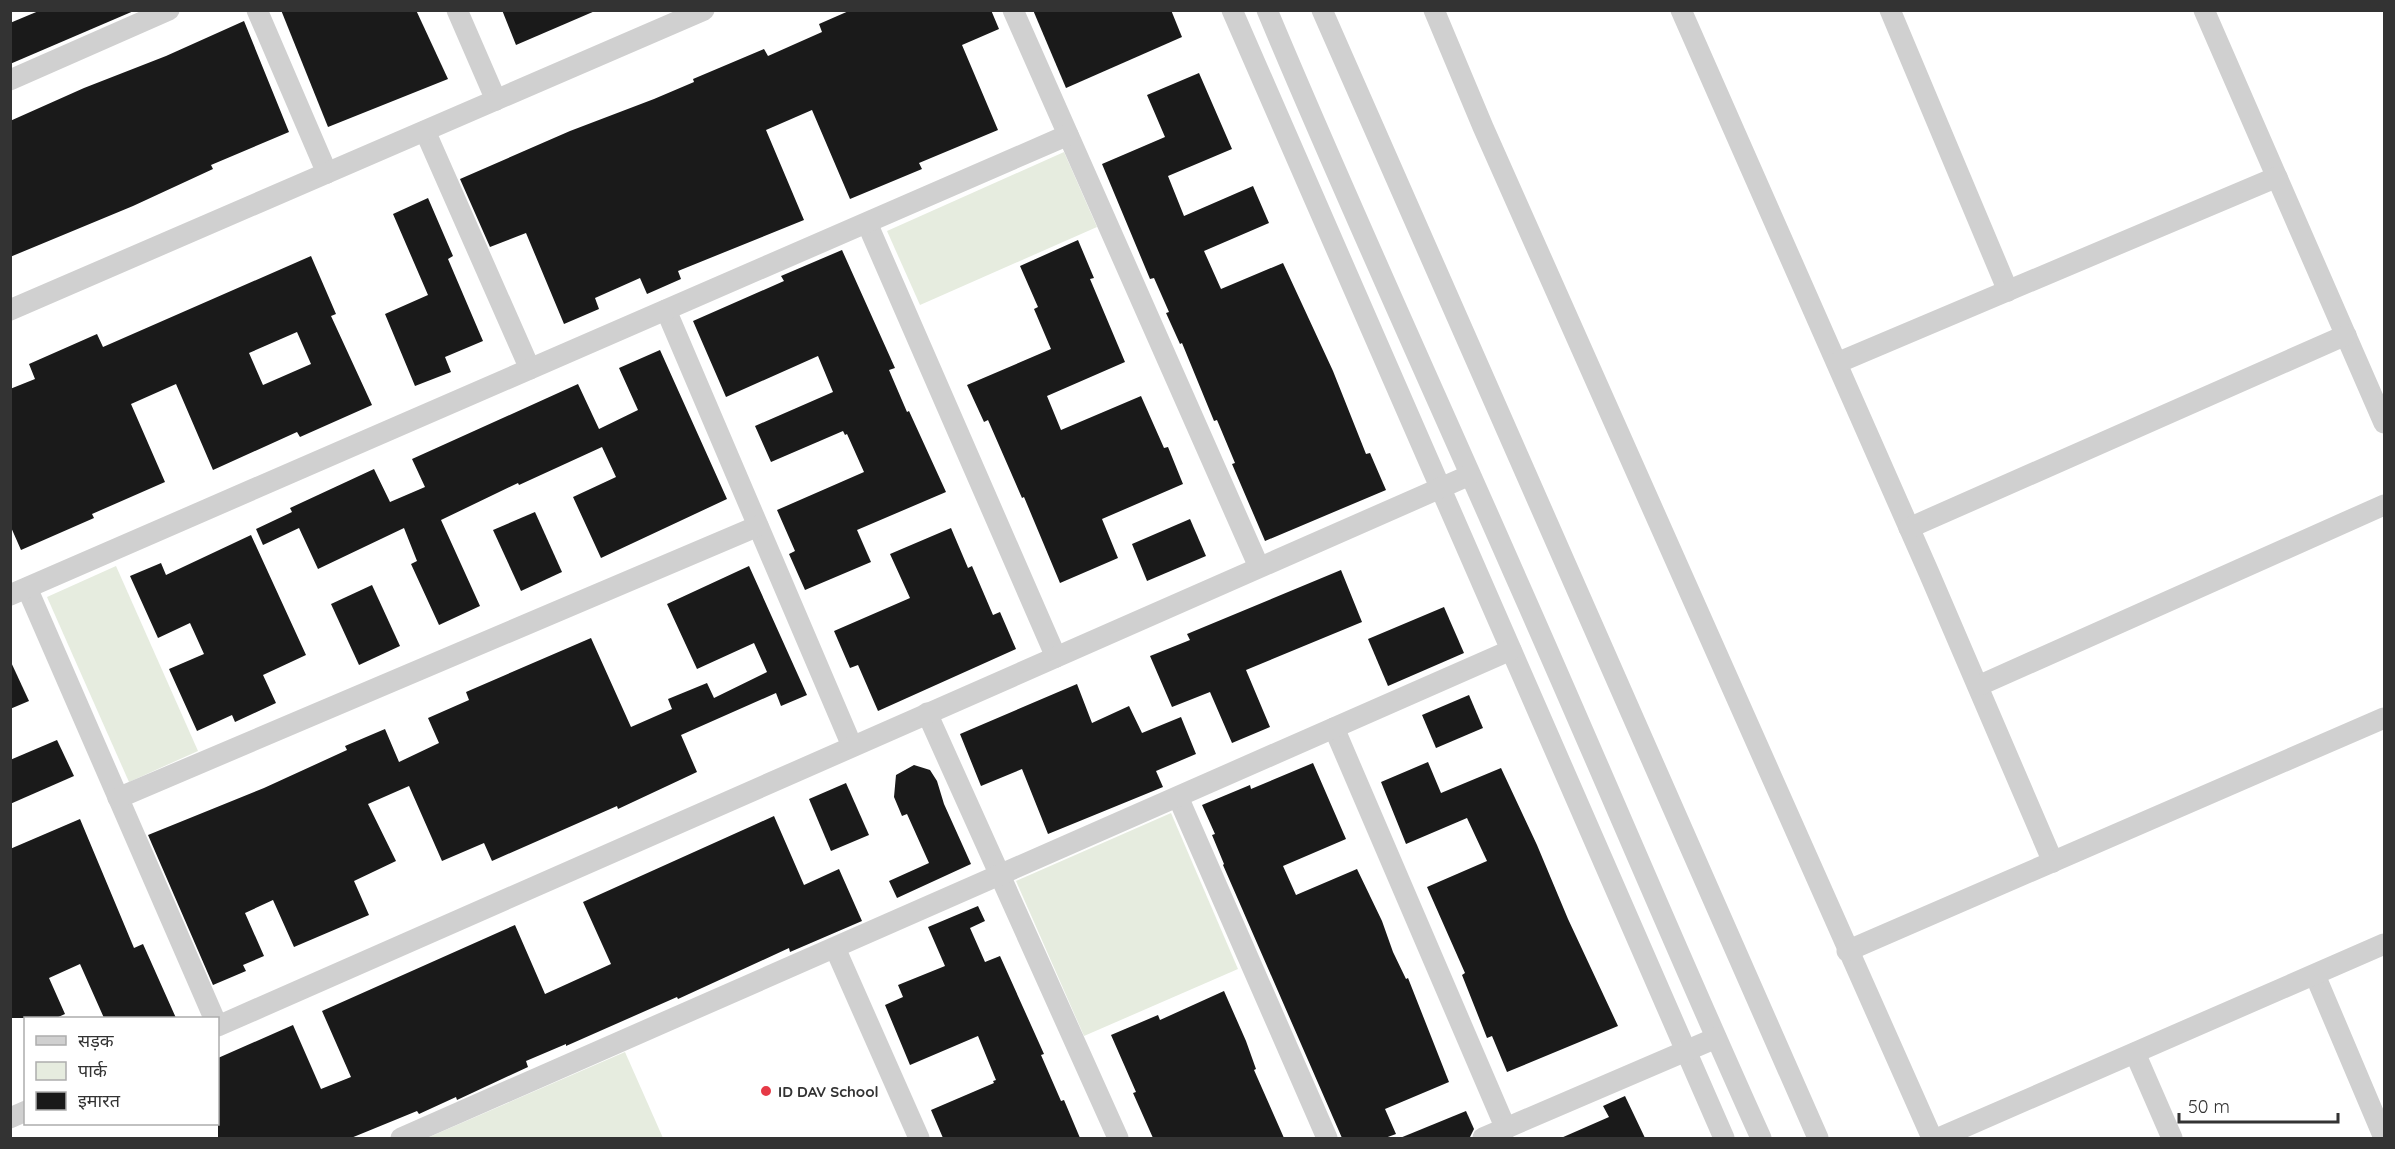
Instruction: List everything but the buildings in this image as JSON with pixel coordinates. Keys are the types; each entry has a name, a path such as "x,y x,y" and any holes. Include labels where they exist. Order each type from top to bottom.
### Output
{"street":[{"path":"10,80 169,10"},
{"path":"257,10 327,173"},
{"path":"457,10 496,100"},
{"path":"10,310 496,100 658,20 704,10"},
{"path":"1013,10 1259,567"},
{"path":"1232,10 1724,1138"},
{"path":"1267,10 1337,177 1761,1138"},
{"path":"1322,10 1818,1138"},
{"path":"1434,10 1483,127 1932,1138"},
{"path":"1681,10 1910,528 2053,862"},
{"path":"1890,10 2008,291"},
{"path":"2204,10 2385,423"},
{"path":"424,131 530,369"},
{"path":"214,1017 118,798 19,591 1068,135"},
{"path":"1837,363 2277,177"},
{"path":"867,223 1056,657"},
{"path":"666,310 852,746"},
{"path":"1910,528 2346,335"},
{"path":"219,1026 1470,475"},
{"path":"1978,686 2385,505"},
{"path":"118,798 758,526"},
{"path":"401,1138 1511,650"},
{"path":"927,713 1118,1138"},
{"path":"1847,951 2385,718"},
{"path":"1334,728 1506,1129"},
{"path":"1178,797 1327,1138"},
{"path":"1939,1138 2385,944"},
{"path":"835,948 919,1138"},
{"path":"2315,975 2384,1138"},
{"path":"1483,1138 1716,1038"},
{"path":"2135,1053 2172,1138"},
{"path":"10,1118 24,1112"}],"green space":[{"path":"1064,152 1097,227 920,305 887,231"},
{"path":"116,566 198,751 129,782 47,597"},
{"path":"1171,813 1238,969 1084,1036 1016,881"},
{"path":"625,1052 663,1138 427,1138"}],"place":[{"name":"ID DAV School","path":"766,1091"}]}
